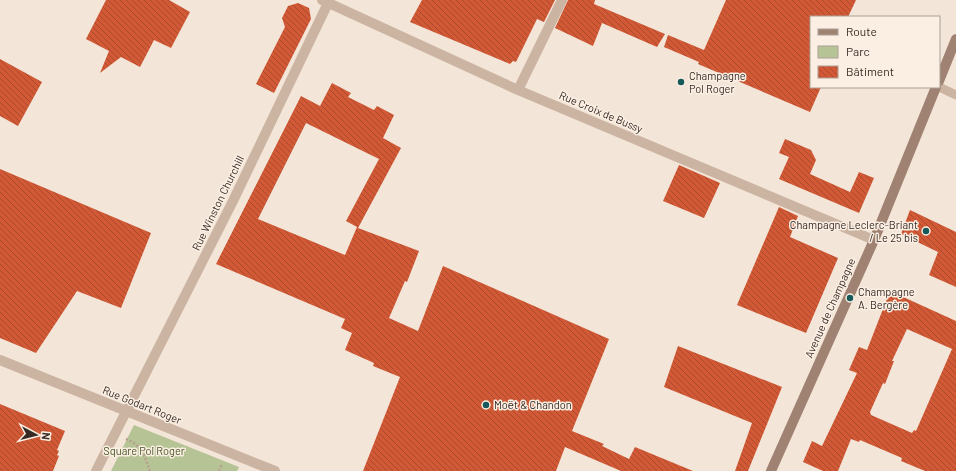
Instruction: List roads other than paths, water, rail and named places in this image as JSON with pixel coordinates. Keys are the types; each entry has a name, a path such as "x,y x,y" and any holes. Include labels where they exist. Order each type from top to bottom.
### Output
{"main road":[{"path":"940,78 956,39"},
{"name":"Avenue de Champagne","path":"771,471 874,240 938,88"}],"street":[{"path":"518,90 562,0"},
{"name":"Rue Croix de Bussy","path":"325,1 518,90 874,240"},
{"name":"Rue Winston Churchill","path":"96,471 233,201 325,1"},
{"name":"Rue Godart Roger","path":"0,360 271,470"}],"lane":[{"path":"940,88 956,95"}],"place":[{"name":"Champagne Pol Roger","path":"681,82"},
{"name":"Champagne Leclerc-Briant / Le 25 bis","path":"926,231"},
{"name":"Champagne A. Bergère","path":"850,298"},
{"name":"Moёt & Chandon","path":"486,405"}],"park label":[{"name":"Square Pol Roger","path":"144,451"}]}
